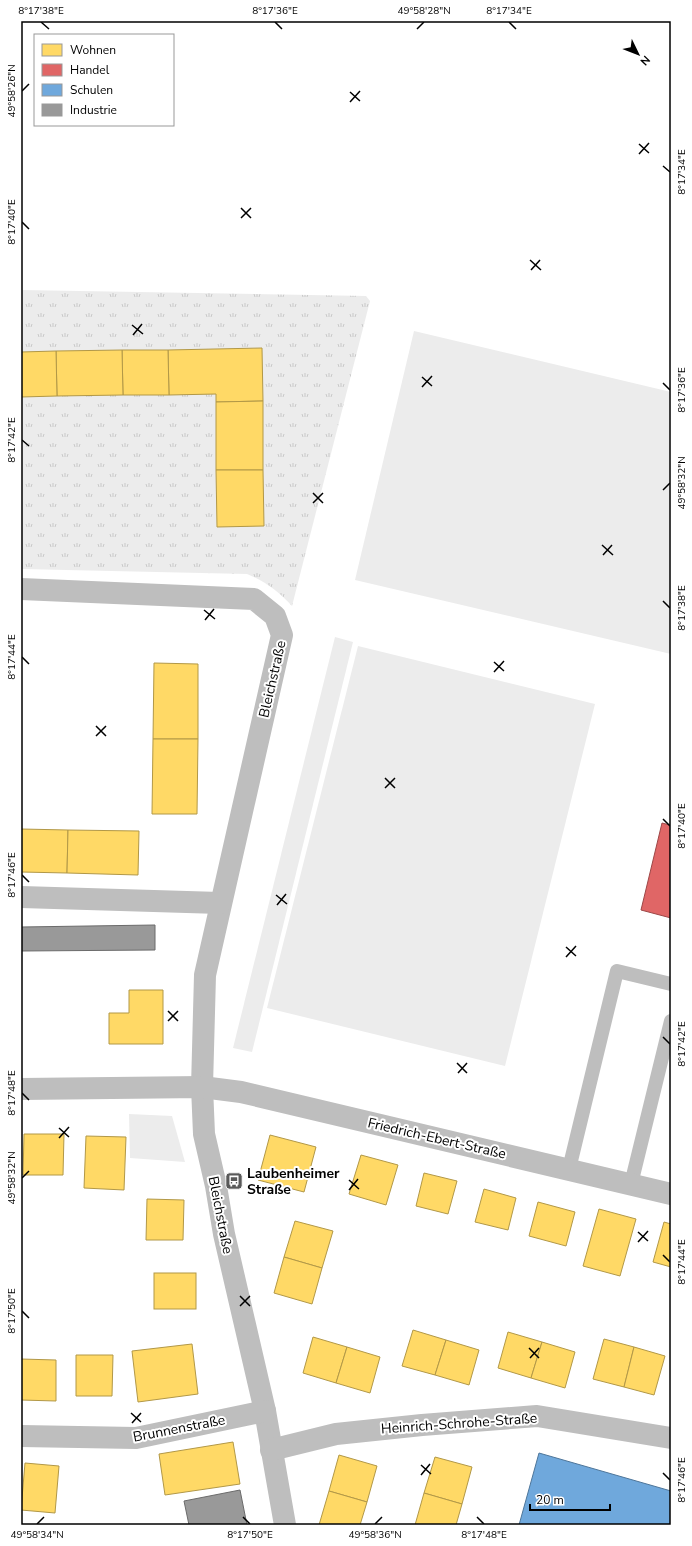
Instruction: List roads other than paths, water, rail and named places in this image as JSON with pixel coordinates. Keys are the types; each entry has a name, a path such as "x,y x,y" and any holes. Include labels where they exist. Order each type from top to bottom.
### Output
{"street":[{"name":"Bleichstraße","path":"21,589 254,599 275,616 282,635 220,903 205,975 202,1087 204,1134 216,1186 224,1234 265,1411 285,1525"},
{"path":"21,897 220,903"},
{"path":"21,1089 202,1087"},
{"name":"Friedrich-Ebert-Straße","path":"202,1087 241,1092 671,1194"},
{"name":"Brunnenstraße","path":"21,1436 136,1438 265,1411"},
{"name":"Heinrich-Schrohe-Straße","path":"271,1450 336,1434 422,1425 537,1416 671,1438"}],"lane":[{"path":"569,1169 617,971 671,984"},
{"path":"631,1184 671,1020"}],"place":[{"name":"Laubenheimer Straße","path":"234,1181"}]}
